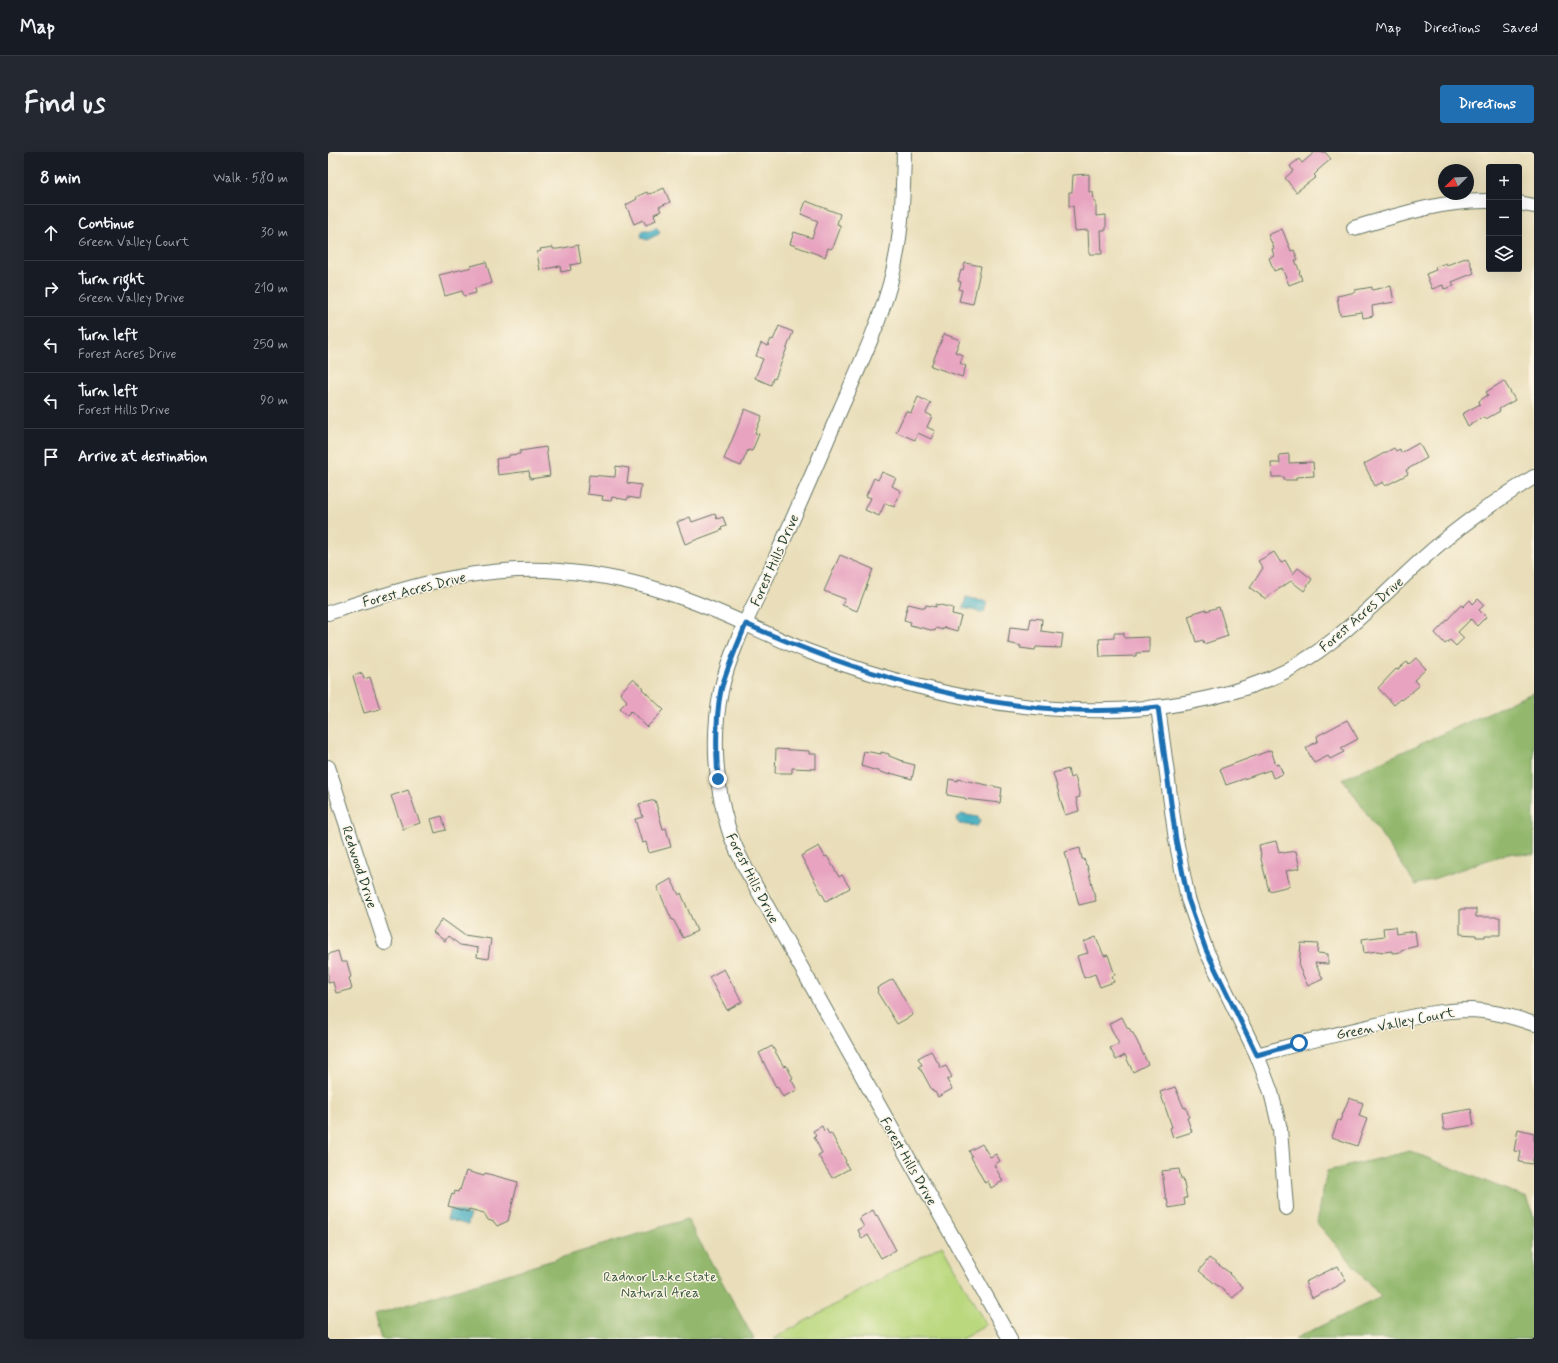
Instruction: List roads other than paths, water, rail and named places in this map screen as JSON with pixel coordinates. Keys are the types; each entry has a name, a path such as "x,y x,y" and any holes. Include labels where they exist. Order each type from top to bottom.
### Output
{"street":[{"name":"Forest Hills Drive","path":"904,152 899,238 895,264 886,298 858,370 736,646 721,691 717,736 719,785 728,826 735,846 746,869 831,1023 1010,1339"},
{"path":"1354,228 1434,207 1466,201 1486,201"},
{"path":"1522,204 1534,206"},
{"name":"Forest Acres Drive","path":"328,613 431,582 483,572 535,570 590,574 644,585 680,597 805,650 866,671 917,685 1007,703 1053,709 1110,710 1158,707 1195,701 1232,692 1270,678 1305,660 1348,629 1431,551 1457,529 1493,503 1534,477"},
{"path":"1158,707 1176,840 1188,899 1206,950 1257,1055 1271,1092 1280,1129 1286,1208"},
{"name":"Redwood Drive","path":"328,767 385,943"},
{"name":"Green Valley Court","path":"1257,1055 1327,1036 1439,1012 1472,1010 1488,1012 1505,1015 1534,1024"}],"water":[{"path":"656,227 660,231 659,234 647,240 642,238 641,234 643,230 650,230"},
{"path":"966,597 987,602 984,613 963,608"},
{"path":"961,814 978,817 980,822 977,826 959,824 958,821 956,821 957,817"},
{"path":"450,1209 470,1215 468,1225 447,1219"}],"park label":[{"name":"Radnor Lake State Natural Area","path":"660,1284"}]}
